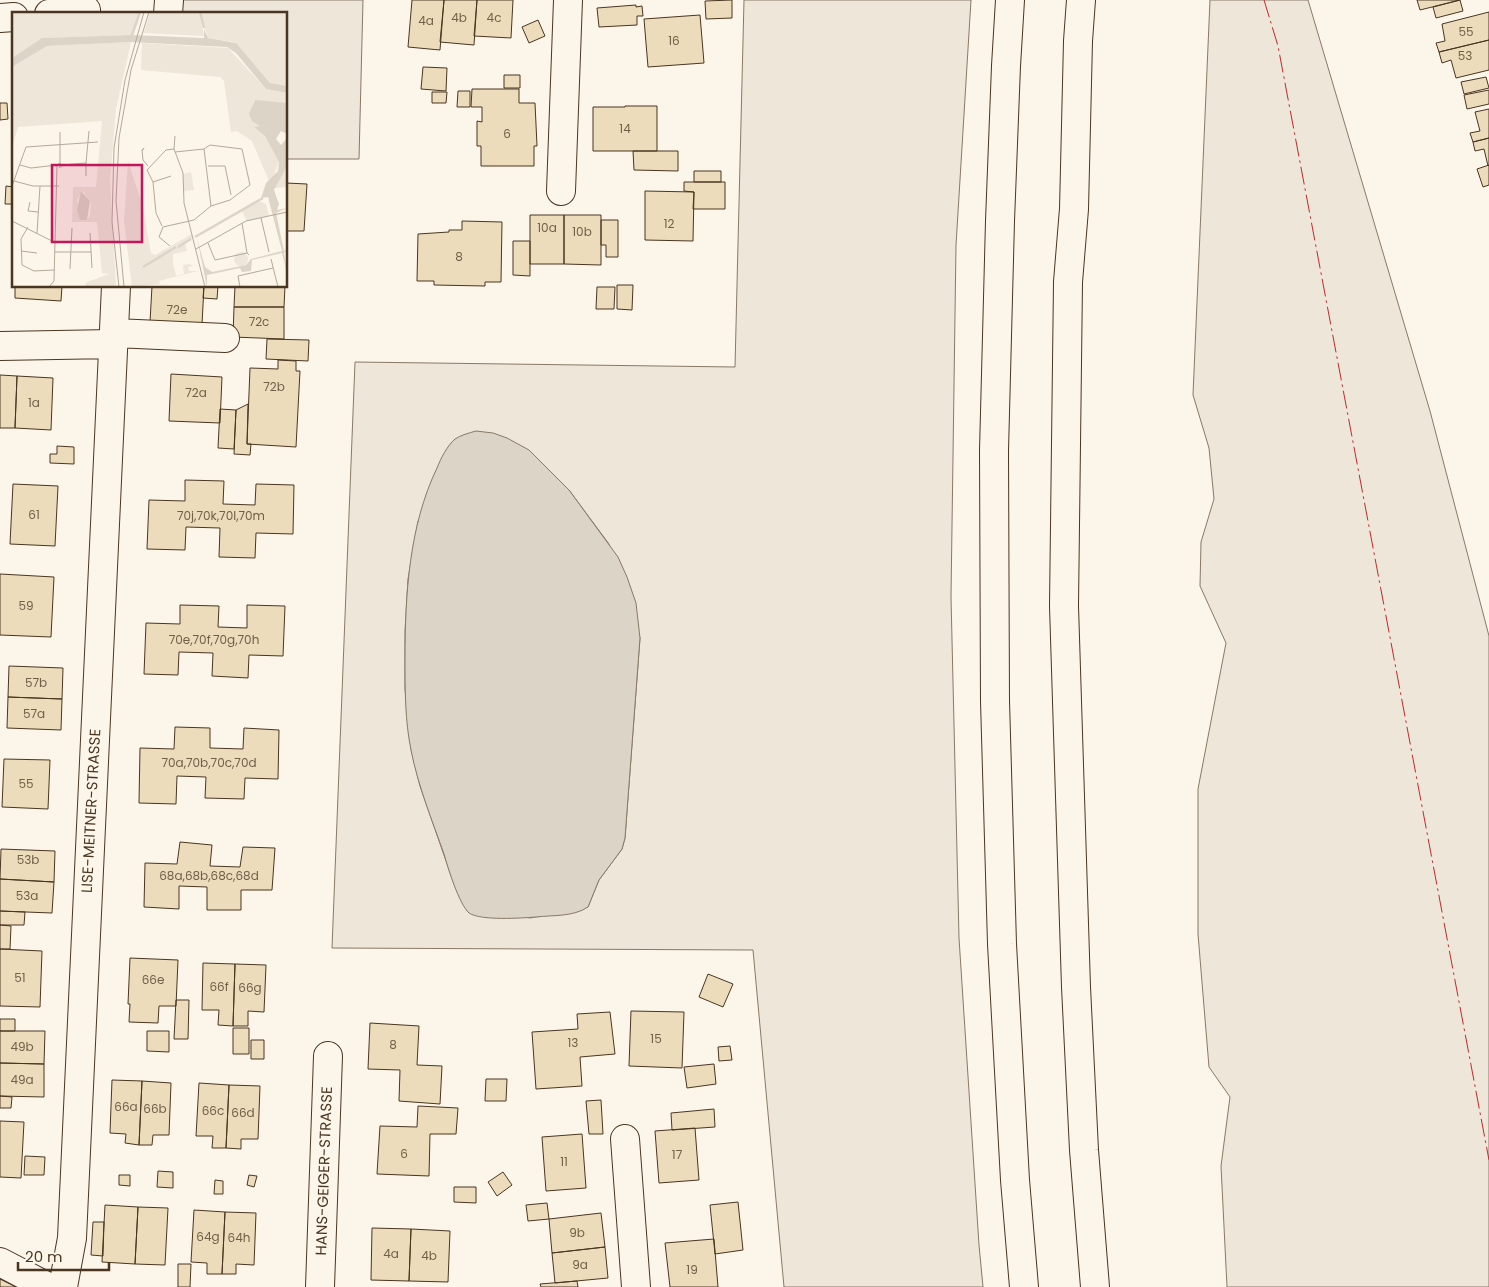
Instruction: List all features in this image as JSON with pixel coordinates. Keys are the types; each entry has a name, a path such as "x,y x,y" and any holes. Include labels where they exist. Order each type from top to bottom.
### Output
{"main road":[{"path":"561,191 568,0"},
{"path":"1010,0 1001,192 994,451 995,682 1002,944 1015,1180 1024,1287"},
{"path":"1081,0 1078,41 1074,209 1068,282 1064,606 1076,987 1084,1150 1095,1287"},
{"path":"61,12 86,8"},
{"name":"LISE-MEITNER-STRASSE","path":"63,1287 72,1238 116,288"},
{"path":"0,346 114,339 225,338"},
{"name":"HANS-GEIGER-STRASSE","path":"320,1287 328,1056"},
{"path":"625,1139 636,1287"},
{"path":"0,1262 48,1287"}],"shaded area":[{"path":"169,0 363,0 359,159 288,159 288,12 168,12"},
{"path":"744,0 971,0 956,245 951,597 959,938 983,1287 784,1287 753,950 332,948 355,362 735,367","holes":["529,450 569,490 609,544 640,638 625,838 622,849 599,880 588,907 530,918 464,905 454,884 420,786 411,749 405,689 405,631 408,579 418,521"]},
{"path":"1210,0 1308,0 1430,411 1489,636 1489,1287 1227,1287 1221,1166 1230,1097 1209,1067 1198,934 1198,789 1226,643 1200,586 1201,542 1214,499 1209,448 1193,395"},
{"path":"476,431 493,433 507,438 529,450 569,490 618,557 636,603 640,638 625,838 622,849 599,880 588,907 569,914 502,918 475,916 469,913 461,902 451,876 421,790 411,750 405,682 405,635 410,561 420,513 444,452 455,439"}],"building":[{"path":"412,0 444,0 440,50 408,47"},
{"path":"444,0 477,0 474,45 440,42"},
{"path":"477,0 513,0 511,38 474,36"},
{"path":"732,0 732,18 706,19 705,1"},
{"path":"1417,0 1460,0 1420,10"},
{"path":"1460,0 1463,11 1436,18 1433,7"},
{"path":"636,5 636,7 642,6 643,16 637,16 637,25 599,27 597,8"},
{"path":"1489,12 1489,40 1439,52 1436,43 1445,41 1442,24"},
{"path":"700,15 704,63 648,67 644,19"},
{"path":"538,20 545,36 529,43 522,27"},
{"path":"1489,40 1489,70 1456,78 1451,60 1442,63 1439,52"},
{"path":"423,67 447,68 446,91 421,89"},
{"path":"504,75 520,75 520,88 504,88"},
{"path":"1486,77 1489,88 1464,94 1461,82"},
{"path":"472,89 519,89 519,103 535,103 537,146 534,146 534,166 481,166 481,146 477,146 477,121 482,122 482,107 471,107"},
{"path":"1489,90 1489,104 1467,109 1464,95"},
{"path":"458,91 470,91 470,107 457,107"},
{"path":"432,92 447,92 446,103 432,103"},
{"path":"0,103 7,103 8,119 0,120"},
{"path":"657,106 657,151 593,151 593,107"},
{"path":"1489,109 1489,138 1473,142 1470,133 1480,131 1475,112"},
{"path":"1489,138 1488,166 1484,149 1475,151 1473,142"},
{"path":"633,151 678,151 678,171 634,170"},
{"path":"1489,165 1489,185 1483,187 1477,169"},
{"path":"694,171 721,171 721,182 694,182"},
{"path":"684,182 725,182 725,209 693,209 694,192 684,191"},
{"path":"288,183 307,184 304,231 288,231"},
{"path":"6,186 12,187 12,204 5,204"},
{"path":"645,191 694,192 693,241 645,240"},
{"path":"530,215 564,215 564,264 530,264"},
{"path":"564,215 601,215 601,265 564,264"},
{"path":"601,220 618,220 618,257 606,257 606,245 601,245"},
{"path":"462,221 502,222 501,282 485,282 485,286 434,285 434,281 417,281 418,234 462,230"},
{"path":"513,241 530,241 530,276 513,275"},
{"path":"617,285 633,285 632,310 617,309"},
{"path":"597,287 615,287 614,309 596,309"},
{"path":"15,288 62,288 61,301 15,298"},
{"path":"152,288 204,288 202,324 150,322"},
{"path":"204,288 218,288 217,299 203,298"},
{"path":"235,288 285,288 284,307 234,307"},
{"path":"234,307 284,307 284,339 233,337"},
{"path":"267,339 309,340 308,361 266,359"},
{"path":"278,360 296,361 296,371 300,371 296,447 247,444 250,368 278,369"},
{"path":"171,374 222,377 220,423 169,421"},
{"path":"0,375 17,376 15,428 0,428"},
{"path":"17,376 53,378 51,430 15,428"},
{"path":"248,404 247,444 251,444 250,455 234,454 236,410"},
{"path":"220,409 236,410 234,449 218,448"},
{"path":"57,446 74,447 74,464 50,463 50,454 57,454"},
{"path":"185,480 224,481 223,504 255,505 256,484 294,485 293,534 256,533 255,558 219,557 220,528 186,527 185,550 147,549 149,500 185,501"},
{"path":"13,484 58,486 55,546 10,544"},
{"path":"0,574 54,577 51,637 0,635"},
{"path":"180,605 219,606 218,627 247,628 247,605 285,606 283,656 249,655 248,678 212,676 213,653 179,652 178,675 144,674 146,623 180,624"},
{"path":"9,666 63,668 62,699 8,697"},
{"path":"8,697 62,699 61,730 7,728"},
{"path":"175,727 210,728 210,748 243,749 244,728 279,730 278,779 245,778 244,799 205,798 206,777 177,776 176,804 139,803 140,748 174,749"},
{"path":"4,759 50,760 48,809 2,807"},
{"path":"180,842 212,845 210,866 240,867 243,847 275,848 272,890 241,890 241,910 207,910 207,887 179,886 179,909 144,907 145,863 177,864"},
{"path":"1,849 55,851 54,882 0,879"},
{"path":"0,879 54,882 52,913 0,911"},
{"path":"0,911 25,912 24,925 0,925"},
{"path":"0,925 11,926 10,949 0,949"},
{"path":"0,949 42,951 40,1007 0,1006"},
{"path":"130,958 178,960 176,1006 159,1006 158,1023 129,1022"},
{"path":"203,963 235,964 233,1026 218,1025 219,1010 202,1010"},
{"path":"235,964 266,965 264,1012 248,1011 248,1026 233,1026"},
{"path":"708,974 733,984 723,1007 699,997"},
{"path":"176,1000 189,1000 188,1039 174,1039"},
{"path":"631,1011 684,1012 682,1068 629,1066"},
{"path":"610,1012 615,1054 580,1057 582,1086 536,1089 532,1032 578,1029 577,1014"},
{"path":"0,1019 15,1019 15,1031 0,1031"},
{"path":"370,1023 419,1026 417,1065 442,1066 440,1104 399,1101 400,1070 368,1069"},
{"path":"233,1028 249,1028 249,1054 233,1054"},
{"path":"0,1031 45,1031 44,1064 0,1063"},
{"path":"147,1031 169,1031 169,1052 147,1051"},
{"path":"251,1040 264,1040 264,1059 251,1059"},
{"path":"730,1046 732,1060 719,1061 718,1047"},
{"path":"0,1063 44,1064 44,1097 0,1096"},
{"path":"714,1064 716,1084 687,1088 684,1067"},
{"path":"486,1079 507,1079 506,1101 485,1101"},
{"path":"112,1080 142,1081 139,1145 125,1143 126,1134 110,1133"},
{"path":"142,1081 171,1083 169,1135 153,1135 152,1145 139,1145"},
{"path":"199,1083 229,1085 226,1148 212,1148 213,1136 196,1136"},
{"path":"229,1085 260,1086 258,1139 241,1139 241,1149 226,1148"},
{"path":"0,1096 12,1097 11,1108 0,1108"},
{"path":"601,1100 603,1134 589,1134 586,1101"},
{"path":"418,1106 458,1108 456,1134 430,1134 429,1176 377,1174 380,1126 417,1127"},
{"path":"714,1109 715,1127 672,1130 671,1113"},
{"path":"0,1121 24,1122 21,1178 0,1177"},
{"path":"695,1128 699,1180 659,1183 655,1131"},
{"path":"582,1134 586,1188 546,1191 542,1137"},
{"path":"25,1156 45,1157 44,1175 24,1175"},
{"path":"158,1171 173,1172 173,1188 157,1187"},
{"path":"503,1172 512,1185 497,1196 488,1182"},
{"path":"119,1175 130,1175 130,1186 119,1185"},
{"path":"249,1175 257,1176 254,1187 247,1185"},
{"path":"215,1180 223,1181 223,1194 214,1194"},
{"path":"454,1187 476,1187 476,1203 454,1202"},
{"path":"738,1202 743,1250 715,1254 710,1205"},
{"path":"547,1203 549,1219 528,1221 526,1205"},
{"path":"105,1205 138,1207 135,1264 102,1262"},
{"path":"138,1207 168,1208 165,1265 135,1264"},
{"path":"194,1210 225,1212 222,1274 207,1274 207,1263 191,1262"},
{"path":"225,1212 256,1213 254,1265 236,1264 236,1274 222,1274"},
{"path":"601,1213 605,1247 552,1253 549,1219"},
{"path":"93,1222 104,1222 103,1256 91,1255"},
{"path":"372,1228 411,1229 409,1281 371,1280"},
{"path":"411,1229 450,1231 448,1282 409,1281"},
{"path":"714,1239 718,1287 670,1287 665,1243"},
{"path":"605,1247 608,1278 555,1283 552,1253"},
{"path":"178,1264 191,1264 190,1287 178,1287"},
{"path":"0,1279 16,1287 0,1287"},
{"path":"577,1281 578,1287 541,1287 540,1284"}],"power":[{"path":"1264,0 1278,46 1489,1160"}]}
